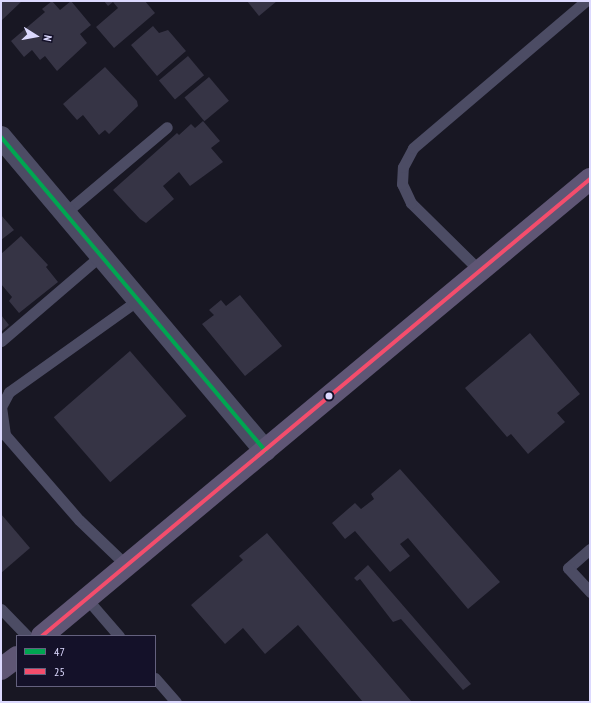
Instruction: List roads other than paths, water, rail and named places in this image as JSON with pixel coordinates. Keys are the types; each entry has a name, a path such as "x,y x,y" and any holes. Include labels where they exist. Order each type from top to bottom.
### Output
{"main road":[{"path":"43,635 590,179"},
{"path":"1,669 16,658"}],"street":[{"path":"2,138 265,451"}],"lane":[{"path":"480,271 411,203 402,184 403,167 413,148 586,1"},
{"path":"65,213 167,127"},
{"path":"1,341 100,256"},
{"path":"127,566 79,520 5,435 1,408 9,392 138,300"},
{"path":"590,549 568,568 590,592"},
{"path":"87,599 118,635"},
{"path":"1,608 26,635"},
{"path":"156,679 176,702"}]}
